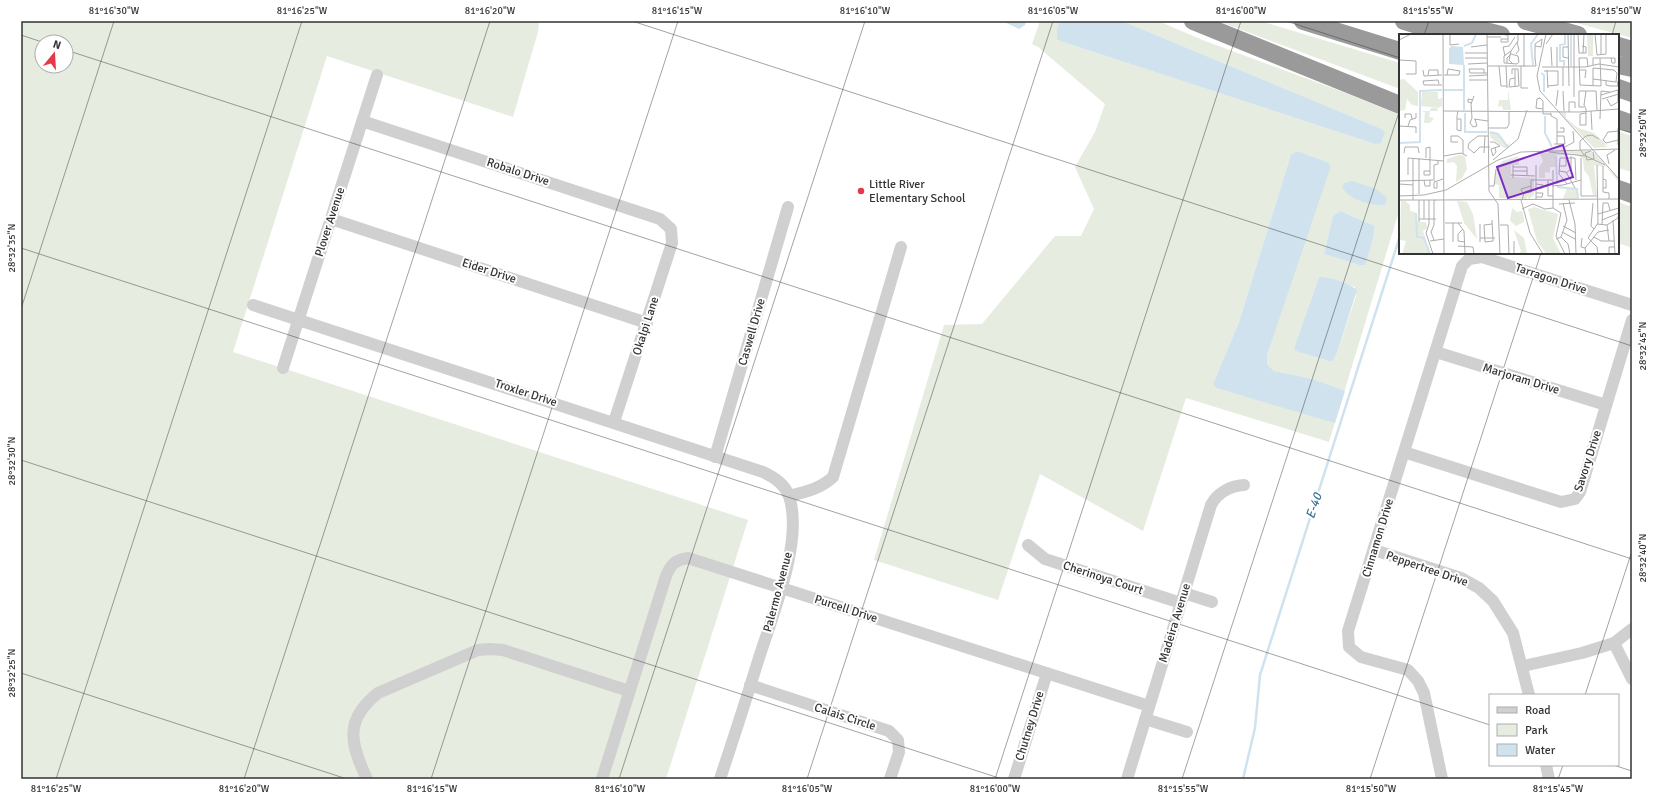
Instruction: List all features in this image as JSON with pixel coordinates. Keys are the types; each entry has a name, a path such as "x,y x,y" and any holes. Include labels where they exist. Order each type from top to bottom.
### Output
{"highway":[{"path":"1193,21 1399,105"},
{"path":"1303,21 1399,51"},
{"path":"1404,21 1446,34"},
{"path":"1446,21 1497,34"},
{"path":"1526,21 1574,34"},
{"path":"1619,46 1632,50"},
{"path":"1619,65 1632,68"},
{"path":"1319,72 1399,100"},
{"path":"1619,88 1632,93"},
{"path":"1619,119 1632,124"},
{"path":"1619,177 1632,182"},
{"path":"1619,189 1632,194"}],"street":[{"name":"Plover Avenue","path":"283,368 377,75"},
{"name":"Robalo Drive","path":"362,121 660,219 671,229"},
{"name":"Caswell Drive","path":"715,457 788,207"},
{"name":"Eider Drive","path":"331,219 646,323"},
{"name":"Okalpi Lane","path":"614,422 672,243 671,229"},
{"path":"789,496 826,484 833,477 901,247"},
{"name":"Tarragon Drive","path":"1469,259 1482,257 1632,305"},
{"name":"Cinnamon Drive","path":"1442,779 1424,693 1418,681 1408,670 1360,657 1349,647 1348,631 1462,266 1469,259"},
{"name":"Troxler Drive","path":"253,305 614,422 660,440 771,475 784,486 789,496"},
{"name":"Savory Drive","path":"1404,452 1562,502 1575,499 1580,492 1632,320"},
{"name":"Marjoram Drive","path":"1436,352 1606,405"},
{"name":"Madeira Avenue","path":"1127,779 1213,501 1229,488 1244,485"},
{"name":"Palermo Avenue","path":"720,779 781,589 791,542 792,524 789,496"},
{"name":"Cherinoya Court","path":"1028,545 1045,559 1183,598 1212,602"},
{"name":"Peppertree Drive","path":"1374,550 1461,578 1479,588 1493,601 1513,634 1523,666 1529,694"},
{"name":"Purcell Drive","path":"602,779 666,576 671,565 677,560 688,558 1149,706"},
{"path":"1523,666 1582,653 1614,643 1632,629"},
{"path":"1614,643 1632,679"},
{"path":"367,779 352,742 353,726 366,702 378,692 478,650 503,650 629,691"},
{"name":"Chutney Drive","path":"1014,779 1047,674"},
{"name":"Calais Circle","path":"750,685 889,732 898,740 899,752 890,779"},
{"path":"1146,719 1187,732"},
{"path":"1546,766 1549,779"}],"green space":[{"path":"21,21 539,21 538,32 513,117 327,56 233,352 748,520 666,779 21,779"},
{"path":"1040,21 1060,21 1057,28 1063,42 1375,144 1382,129 1122,21 1158,21 1205,41 1343,92 1399,115 1399,211 1329,442 1186,398 1143,531 1040,474 998,600 874,560 944,325 982,324 1055,236 1081,236 1094,209 1075,167 1095,132 1105,104 1038,47 1032,44","holes":["1297,151 1327,162 1267,355 1267,364 1274,371 1313,379 1344,391 1335,422 1216,388 1213,384 1239,322 1289,161","1340,211 1375,226 1373,239 1364,265 1359,265 1324,254 1333,216","1319,277 1355,287 1356,296 1337,353 1332,362 1295,351 1294,348"]},
{"path":"1218,21 1260,21 1399,63 1399,89"},
{"path":"1569,21 1632,21 1632,38"},
{"path":"1619,131 1632,136 1632,172 1619,168"},
{"path":"1619,202 1632,207 1632,248 1619,243"}],"water":[{"path":"1002,21 1026,21 1025,25 1019,29"},
{"path":"1060,21 1122,21 1382,129 1385,132 1381,143 1375,144 1063,42 1057,39 1057,28"},
{"path":"1297,151 1327,162 1330,165 1330,169 1267,355 1267,364 1274,371 1313,379 1345,391 1335,423 1216,388 1213,384 1239,322 1291,155"},
{"path":"1352,181 1376,189 1387,198 1385,205 1367,203 1355,199 1345,192 1342,187 1345,183"},
{"path":"1340,211 1375,226 1373,239 1365,265 1359,265 1324,254 1333,216"},
{"path":"1319,277 1339,281 1350,285 1357,290 1337,353 1332,362 1295,351 1294,348"}],"waterway":[{"name":"E-40","path":"1243,779 1255,728 1260,675 1399,239"}],"place":[{"name":"Little River Elementary School","path":"861,191"}]}
